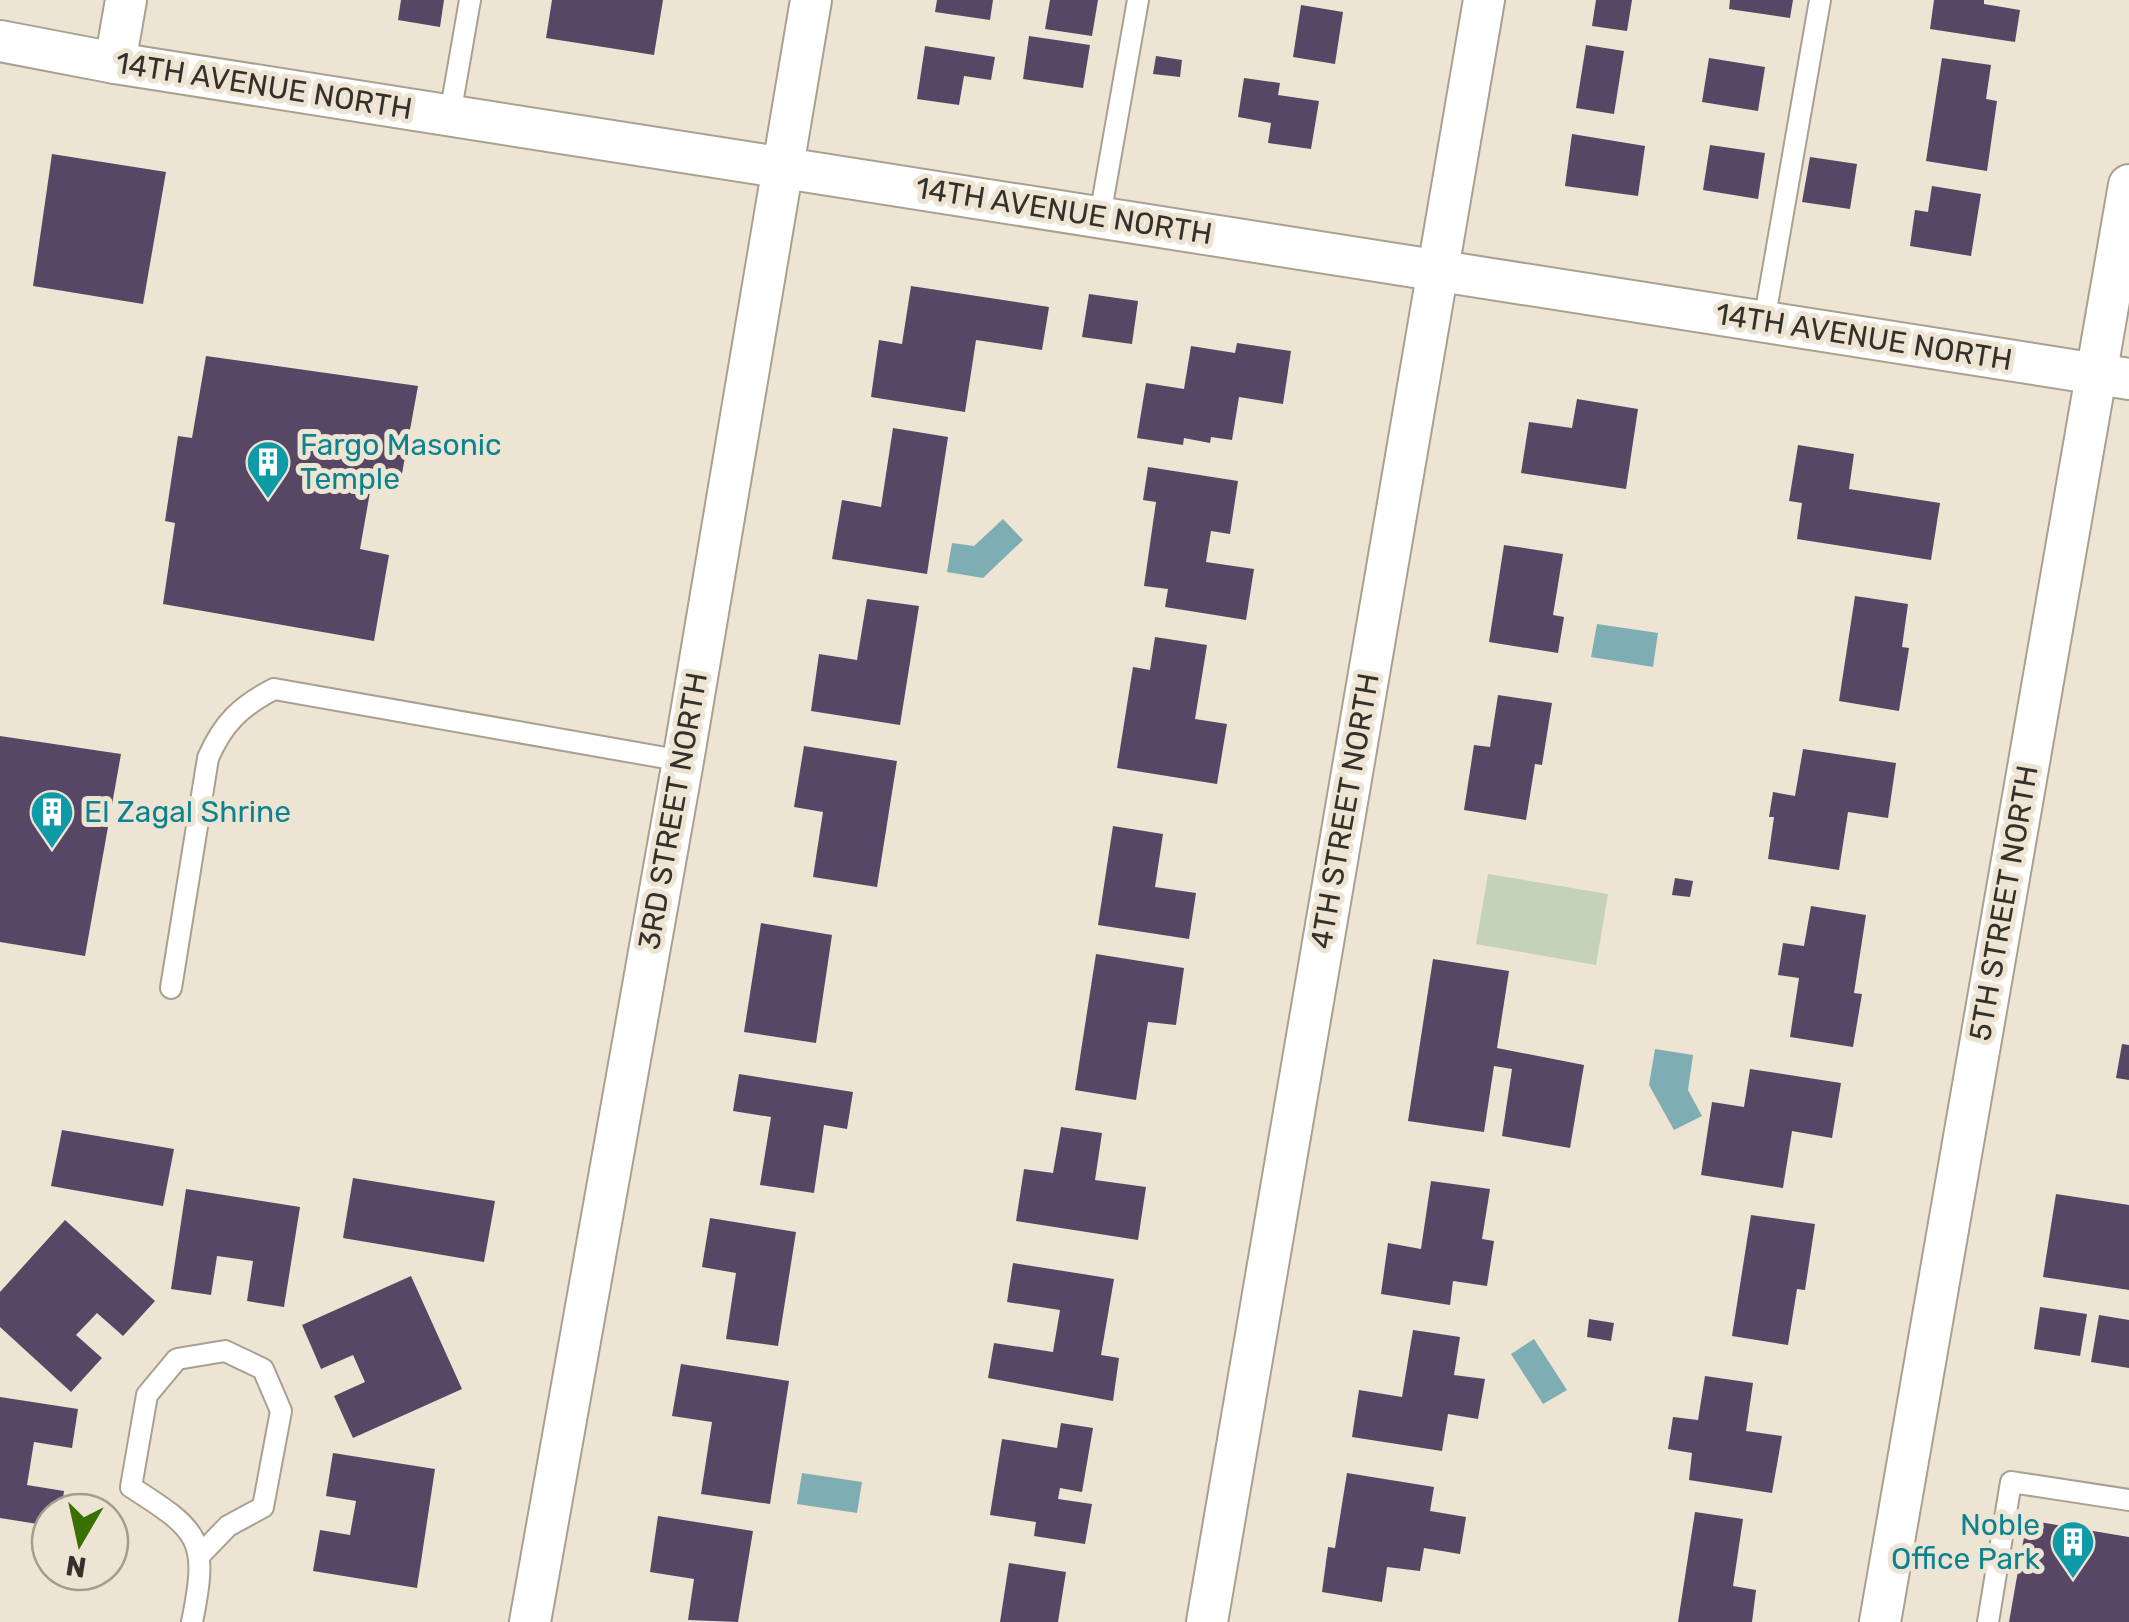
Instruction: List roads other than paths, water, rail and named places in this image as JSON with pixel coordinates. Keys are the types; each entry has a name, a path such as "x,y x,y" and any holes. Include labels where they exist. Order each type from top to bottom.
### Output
{"street":[{"path":"114,63 126,0"},
{"name":"3RD STREET NORTH","path":"530,1622 682,761 810,0"},
{"name":"4TH STREET NORTH","path":"1206,1622 1484,0"},
{"name":"14TH AVENUE NORTH","path":"0,41 114,63 2112,376"},
{"name":"5TH STREET NORTH","path":"1880,1622 2112,376 2129,185"}],"lane":[{"path":"450,115 470,0"},
{"path":"1100,216 1138,0"},
{"path":"1764,322 1820,0"},
{"path":"171,988 208,758 219,733 233,715 274,689 682,761"},
{"path":"192,1622 201,1554 228,1526 263,1507 281,1411 263,1369 224,1351 177,1360 146,1395 131,1487 179,1518 201,1554"},
{"path":"1988,1622 2010,1482 2129,1500"}],"water":[{"path":"1003,519 1023,540 983,578 947,572 952,543 974,546"},
{"path":"1597,624 1658,633 1653,667 1591,657"},
{"path":"1655,1049 1693,1055 1688,1090 1702,1116 1674,1130 1649,1085"},
{"path":"1534,1339 1567,1390 1543,1404 1511,1354"},
{"path":"802,1473 862,1482 857,1513 797,1504"}],"place":[{"name":"Fargo Masonic Temple","path":"268,500"},
{"name":"El Zagal Shrine","path":"52,850"},
{"name":"Noble Office Park","path":"2073,1580"}]}
